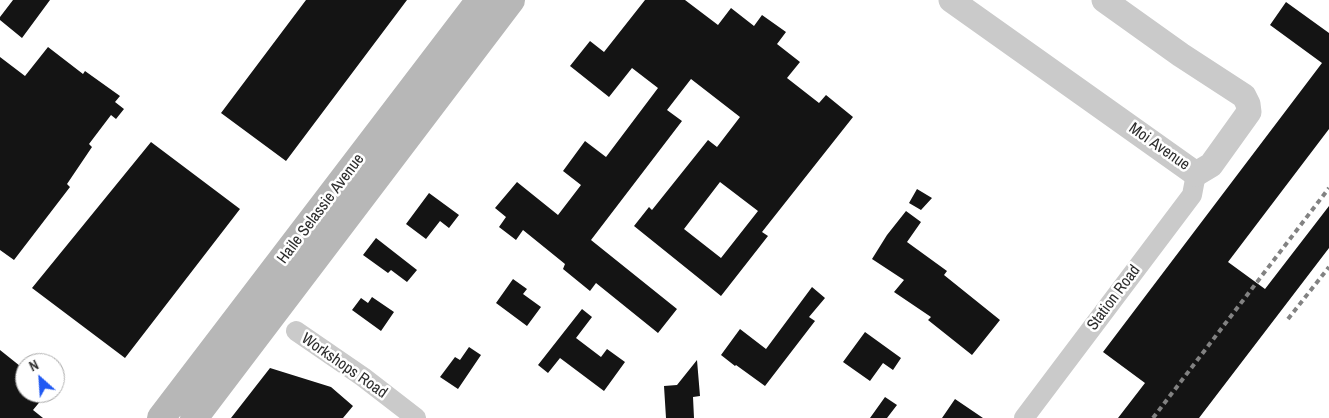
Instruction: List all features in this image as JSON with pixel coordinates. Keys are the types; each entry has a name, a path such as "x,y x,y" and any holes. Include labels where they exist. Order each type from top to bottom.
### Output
{"main road":[{"name":"Haile Selassie Avenue","path":"161,418 480,0"},
{"name":"Haile Selassie Avenue","path":"194,418 510,0"}],"street":[{"name":"Moi Avenue","path":"951,0 1196,174 1211,164 1249,112 1244,96 1104,0"},
{"name":"Station Road","path":"1024,418 1192,195 1196,174"},
{"path":"260,332 296,331 283,299"},
{"name":"Workshops Road","path":"296,331 363,377 416,418"}],"building":[{"path":"13,0 50,0 22,38 0,20 0,17"},
{"path":"306,0 407,0 286,161 221,113"},
{"path":"645,0 685,0 718,25 731,8 754,26 762,15 786,32 777,44 800,62 787,78 819,103 826,95 853,117 762,232 768,236 721,296 634,226 649,207 652,210 708,140 717,147 740,117 691,79 667,110 682,121 591,240 677,309 658,333 596,283 590,291 563,269 565,264 523,230 516,240 499,227 506,217 495,208 517,182 558,215 581,185 563,171 585,141 606,157 658,88 632,68 609,97 570,66 590,41 604,52","holes":["720,182 758,211 721,258 684,229"]},
{"path":"1286,2 1329,33 1329,129 1228,262 1265,289 1329,206 1329,248 1199,418 1118,418 1145,383 1103,352 1322,63 1270,25"},
{"path":"48,47 83,74 85,71 120,96 115,102 124,109 116,119 111,115 89,144 92,147 67,184 70,187 14,260 0,250 0,57 25,76"},
{"path":"151,142 240,209 125,358 32,288"},
{"path":"917,189 932,198 921,210 909,203"},
{"path":"429,193 459,215 449,228 440,221 426,239 406,224"},
{"path":"906,211 921,222 907,242 947,271 944,275 1000,320 972,355 928,320 931,317 894,292 904,280 872,259 887,235"},
{"path":"376,238 417,270 407,282 391,270 388,273 363,255"},
{"path":"513,279 527,289 523,294 541,307 527,326 496,303"},
{"path":"812,287 825,298 809,317 815,321 765,386 721,355 740,329 766,349"},
{"path":"372,297 394,312 381,331 352,310 361,298 368,303"},
{"path":"582,309 592,317 576,338 601,357 607,349 625,362 604,391 560,358 548,373 538,365"},
{"path":"865,332 901,358 893,370 883,363 870,381 843,362"},
{"path":"469,347 481,355 458,389 440,377 455,357 460,360"},
{"path":"0,350 15,362 15,403 39,403 33,410 43,418 0,418"},
{"path":"697,360 700,396 693,397 694,418 666,418 664,386 677,385"},
{"path":"270,368 331,387 353,406 343,418 231,418"},
{"path":"885,397 897,405 887,418 870,418"},
{"path":"955,399 983,418 942,418"}],"railway":[{"path":"1153,418 1329,188"},
{"path":"1288,319 1329,267"}]}
